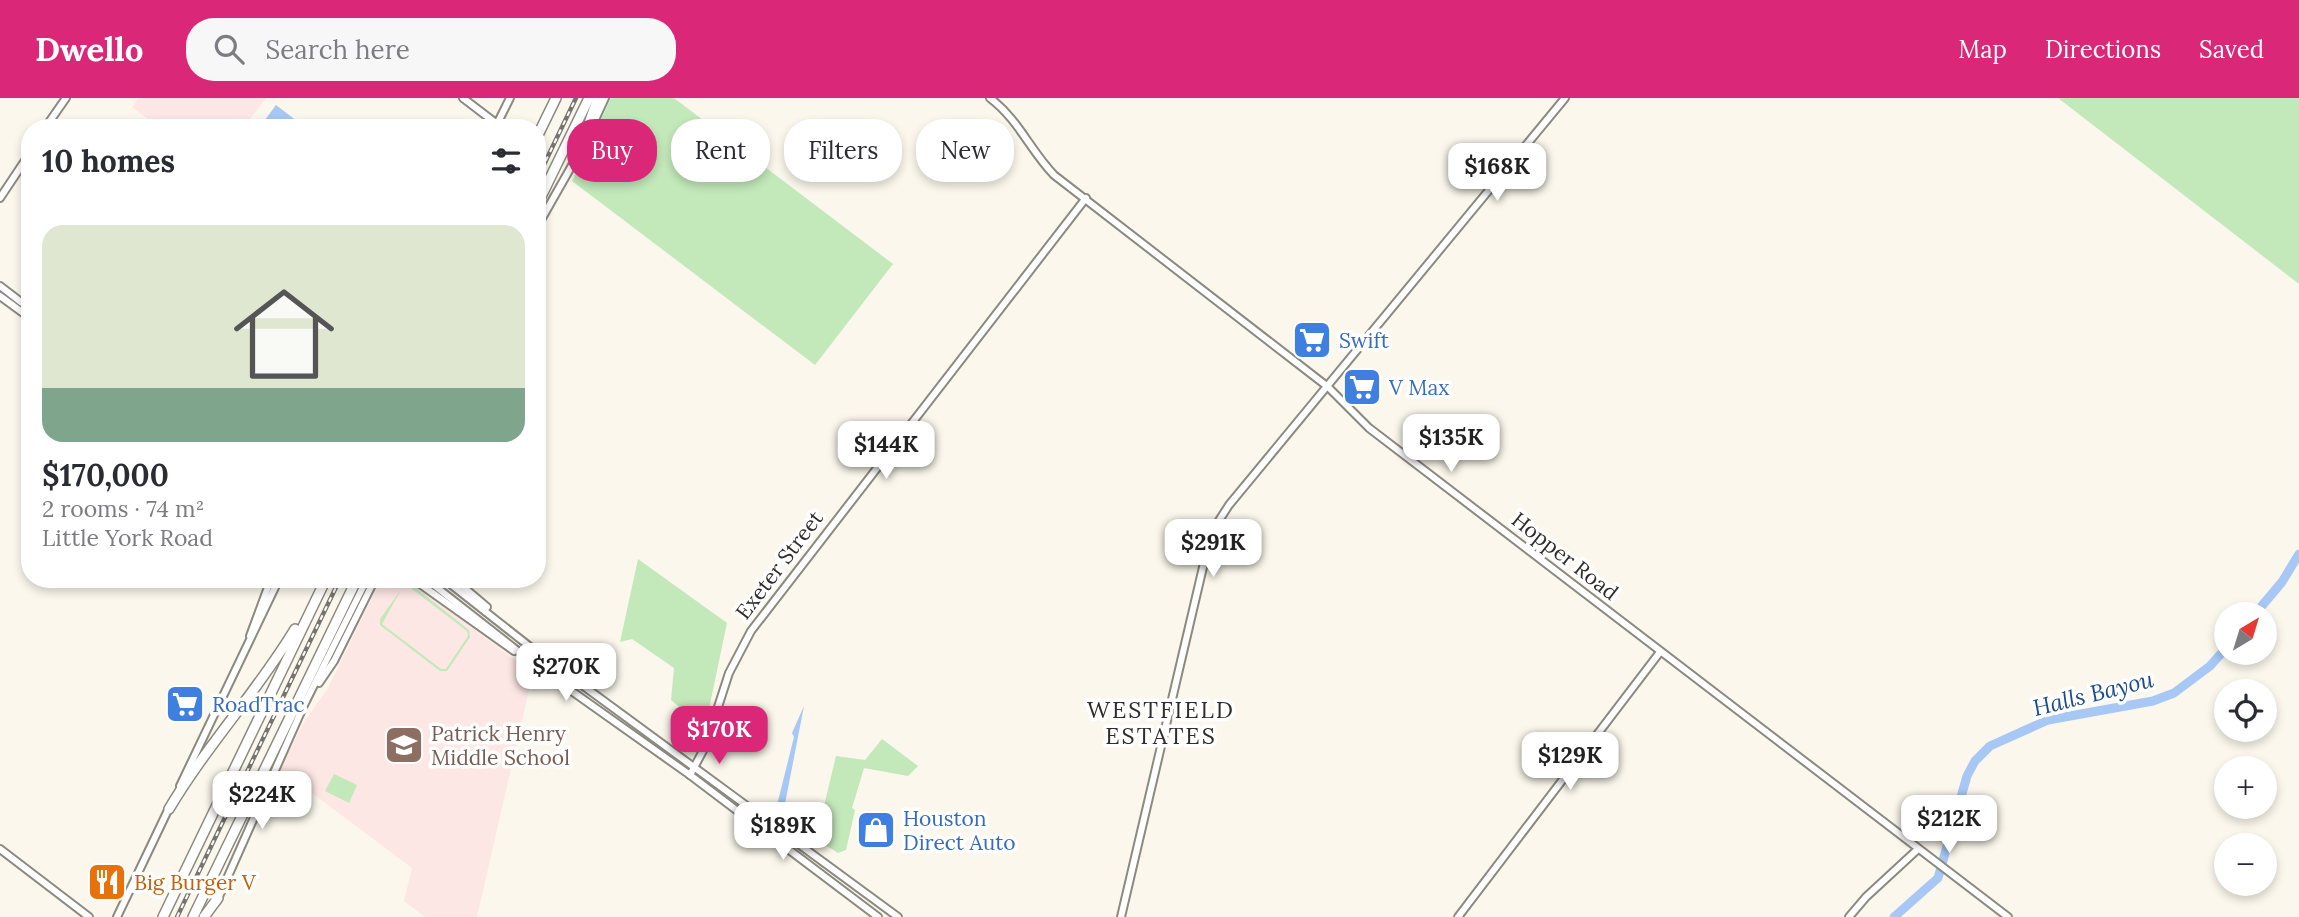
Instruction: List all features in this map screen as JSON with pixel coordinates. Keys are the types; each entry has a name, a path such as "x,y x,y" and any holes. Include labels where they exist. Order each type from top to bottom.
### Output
{"highway":[{"path":"541,119 556,98"},
{"path":"546,119 556,98"},
{"path":"546,186 589,98"},
{"path":"590,119 598,98"},
{"path":"169,808 205,751 262,682 319,588"},
{"path":"163,917 321,588"},
{"path":"193,917 353,588"},
{"path":"204,917 218,898"}],"main road":[{"path":"51,119 66,98"},
{"path":"463,98 488,119"},
{"path":"500,119 510,98"},
{"path":"595,119 605,98"},
{"name":"Hopper Road","path":"990,98 1007,112 1047,167 1328,387 1369,428 2008,917"},
{"path":"1121,917 1211,533 1229,505 1565,98"},
{"path":"0,198 21,166"},
{"path":"546,212 567,174"},
{"name":"Exeter Street","path":"690,775 712,729 729,673 751,631 1086,198"},
{"path":"0,286 21,302"},
{"path":"0,296 21,311"},
{"path":"245,649 268,588"},
{"path":"117,917 275,588"},
{"path":"209,917 304,705 363,588"},
{"path":"304,705 334,661 370,588"},
{"path":"425,588 505,647 524,655"},
{"path":"438,588 533,663 690,775 878,917"},
{"path":"455,588 529,646 638,723 898,917"},
{"path":"464,588 529,646"},
{"path":"1458,917 1661,652"},
{"path":"533,663 540,654"},
{"path":"631,733 638,723"},
{"path":"0,849 89,917"},
{"path":"1849,917 1866,897 1918,849"},
{"path":"884,917 889,910"}],"shaded area":[{"path":"139,98 266,98 250,119 148,119 132,107"},
{"name":"Patrick Henry Middle School","path":"377,588 418,588 533,673 477,917 425,917 404,901 412,868 280,769 304,722 328,688"}],"green space":[{"path":"611,98 674,98 702,119 671,119 671,182 770,182 770,171 893,264 815,365 573,182 657,182 657,119 601,119"},
{"path":"2058,98 2299,98 2299,284"},
{"path":"638,559 727,623 706,723 695,720 671,700 674,668 632,639 620,642"},
{"path":"411,588 416,588 469,630 470,637 447,671 440,671 380,625 380,619 402,589 382,624 441,669 446,669 468,636 467,631"},
{"path":"882,739 918,766 908,776 864,768 852,808 855,810 846,850 838,853 816,839 836,756 865,760"},
{"path":"334,774 357,785 349,803 325,791"}],"water":[{"path":"276,105 294,119 266,119"},
{"path":"804,706 783,814 779,817 775,813 794,737 792,733"}],"waterway":[{"name":"Halls Bayou","path":"2265,602 2282,582 2299,554"},
{"name":"Halls Bayou","path":"1894,917 1938,878 1967,776 1975,761 1990,746 2048,720 2153,701 2174,693 2214,662"}],"railway":[{"path":"546,160 576,98"},
{"path":"177,917 336,588"}],"place":[{"name":"Swift","path":"1312,340"},
{"name":"V Max","path":"1362,387"},
{"name":"RoadTrac","path":"185,704"},
{"name":"Patrick Henry Middle School","path":"404,745"},
{"name":"Houston Direct Auto","path":"876,830"},
{"name":"Big Burger V","path":"107,882"}],"district":[{"name":"WESTFIELD ESTATES","path":"1161,722"}]}
